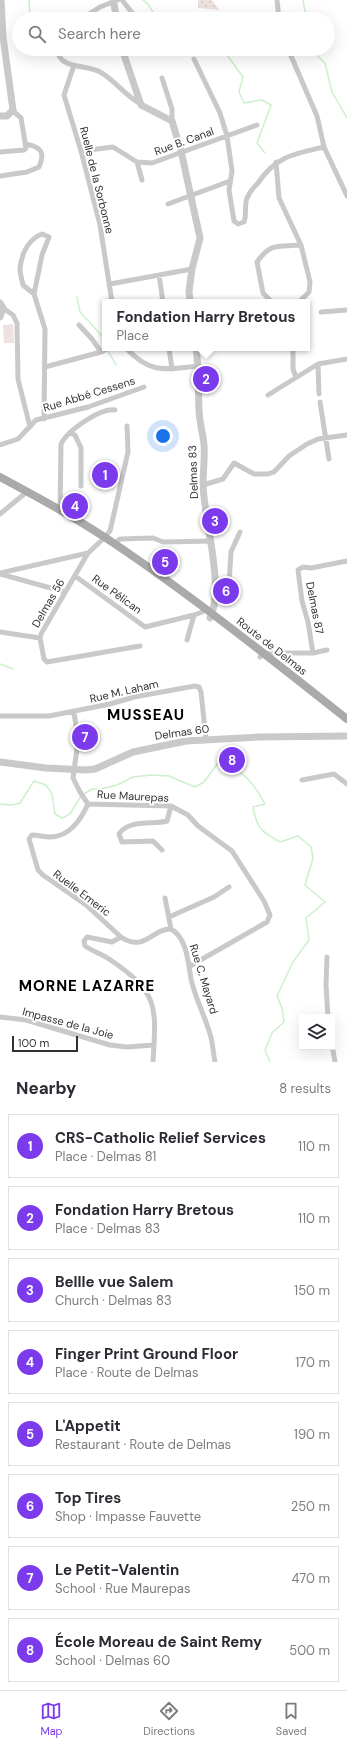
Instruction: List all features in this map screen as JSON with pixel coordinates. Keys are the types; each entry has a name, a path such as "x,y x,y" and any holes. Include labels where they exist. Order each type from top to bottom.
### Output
{"main road":[{"name":"Route de Delmas","path":"0,476 60,511 103,539 202,612 211,616"},
{"name":"Route de Delmas","path":"0,482 23,495 60,511"},
{"name":"Route de Delmas","path":"103,539 115,544 173,584 211,616 347,719"},
{"name":"Route de Delmas","path":"262,655 347,723"}],"street":[{"path":"0,152 24,150 26,144 21,118 13,112 3,61 0,18 1,0"},
{"path":"94,12 117,0"},
{"path":"117,0 117,12"},
{"path":"117,0 130,12"},
{"path":"277,0 278,12"},
{"path":"59,56 60,59 74,65 100,72 133,100 172,121"},
{"path":"124,56 141,105"},
{"path":"291,56 317,116 324,147 347,196"},
{"name":"Rue B. Canal","path":"194,59 220,113 227,136 232,171 230,181 234,221 238,224 244,222 247,199 266,172 276,162"},
{"name":"Ruelle de la Sorbonne","path":"74,65 64,95 81,151 100,225 112,299"},
{"path":"162,78 172,109 172,121 181,152 200,238 192,269 189,291 190,299"},
{"path":"0,116 7,116 13,112"},
{"path":"227,136 257,125"},
{"name":"Rue B. Canal","path":"137,162 152,163 227,136"},
{"path":"0,176 27,172 39,167 43,159 41,151 35,146 26,144"},
{"path":"302,299 309,292 310,287 301,245 279,198 276,162 290,155 324,147"},
{"path":"81,151 113,148 137,162 142,180"},
{"path":"168,204 230,181"},
{"path":"34,294 23,285 20,270 26,247 34,236 42,234 49,236 42,255 34,294 45,329 44,419"},
{"path":"269,299 263,293 257,262 265,251 271,248 301,245"},
{"path":"110,284 192,269"},
{"path":"159,275 163,299"},
{"path":"0,317 1,306 14,315 17,323 18,380 30,427"},
{"path":"321,312 347,310"},
{"path":"45,367 101,352 92,339 79,325"},
{"path":"130,351 146,364 159,370 199,366"},
{"path":"169,351 172,368"},
{"name":"Delmas 83","path":"196,351 199,366 199,408 204,445 203,485 212,541 215,590 211,616"},
{"path":"293,351 293,369 296,377"},
{"path":"268,395 318,364 347,359"},
{"path":"318,364 319,394"},
{"name":"Rue Abbé Cessens","path":"0,445 18,439 36,420 88,407 144,387"},
{"path":"320,402 329,459"},
{"path":"60,511 61,444 72,431 107,410 116,410"},
{"path":"103,539 110,531 128,452 127,426"},
{"path":"72,431 81,448 81,486"},
{"path":"203,485 223,479 234,464 254,474 268,474 274,472 296,450 313,441 326,437 347,435"},
{"path":"0,514 23,495"},
{"path":"215,590 229,584 231,552 240,532"},
{"path":"115,544 120,539 153,538 164,542 212,541"},
{"name":"Delmas 56","path":"103,539 88,553 64,592 40,638 44,659 47,662 140,646"},
{"path":"0,573 88,553"},
{"name":"Delmas 87","path":"313,653 308,622 302,602 298,570 303,567 311,568 347,561"},
{"path":"0,573 64,592"},
{"name":"Rue Pélican","path":"75,576 145,626 202,612"},
{"path":"187,640 194,615"},
{"path":"0,632 40,638"},
{"path":"262,655 313,653 327,650"},
{"name":"Rue M. Laham","path":"0,716 49,716 74,712 134,697 199,687 206,739"},
{"name":"Rue Maurepas","path":"74,712 78,741 74,782 88,804 171,806 190,816 198,826 232,851 264,901 270,915 267,922 190,966"},
{"name":"Delmas 60","path":"0,762 74,770 96,769 125,754 206,739 282,736 347,736"},
{"path":"302,780 334,774 347,784"},
{"name":"Ruelle Emeric","path":"88,804 74,827 63,834 50,837 32,835 29,839 38,870 86,905 121,937"},
{"path":"162,850 153,841 122,842 119,834 122,830 133,825 167,821 171,806"},
{"path":"169,917 214,898 229,887"},
{"name":"Rue C. Mayard","path":"165,898 171,929 175,931 183,944 190,966 191,979 211,1035 215,1062"},
{"path":"153,1062 155,1024 151,998 139,983 111,961 85,946 84,941 86,937 112,942 121,937 131,941 142,942 164,930 171,929"},
{"path":"327,956 326,985 328,1014"},
{"name":"Impasse de la Joie","path":"0,1017 26,1020 110,1045 127,1047 154,1045"},
{"path":"333,1050 335,1062"}],"shaded area":[{"path":"198,0 212,0 219,10 198,8"},
{"path":"13,324 14,343 4,343 3,325"}],"waterway":[{"path":"29,0 30,12"},
{"path":"143,0 148,4 153,12"},
{"path":"303,0 305,12"},
{"path":"228,56 243,77 239,92 244,103 262,100 271,105 257,143 265,153"},
{"path":"318,56 325,63 332,92 347,118"},
{"path":"77,297 80,312 102,336"},
{"path":"108,351 116,365"},
{"path":"0,664 13,669"},
{"path":"84,794 92,789 101,789 117,785 133,777 151,775 169,776 195,787 204,782 218,763 234,768 240,772 257,790 265,804 253,807 258,825 264,832 280,842 298,836 311,847 313,858 305,885 325,902 306,918 309,940 293,962 277,996 282,1008 284,1022 272,1033 265,1050 270,1062"},
{"path":"0,804 12,805 20,803 34,781 46,785 52,794 55,814 62,818 70,814 81,796"}],"place":[{"name":"Fondation Harry Bretous","path":"206,379"},
{"name":"CRS-Catholic Relief Services","path":"105,475"},
{"name":"Finger Print Ground Floor","path":"75,506"},
{"name":"Bellle vue Salem","path":"215,521"},
{"name":"L'Appetit","path":"165,562"},
{"name":"Top Tires","path":"226,591"},
{"name":"Le Petit-Valentin","path":"85,737"},
{"name":"École Moreau de Saint Remy","path":"232,760"}],"district":[{"name":"MUSSEAU","path":"146,715"},
{"name":"MORNE LAZARRE","path":"87,986"}]}
